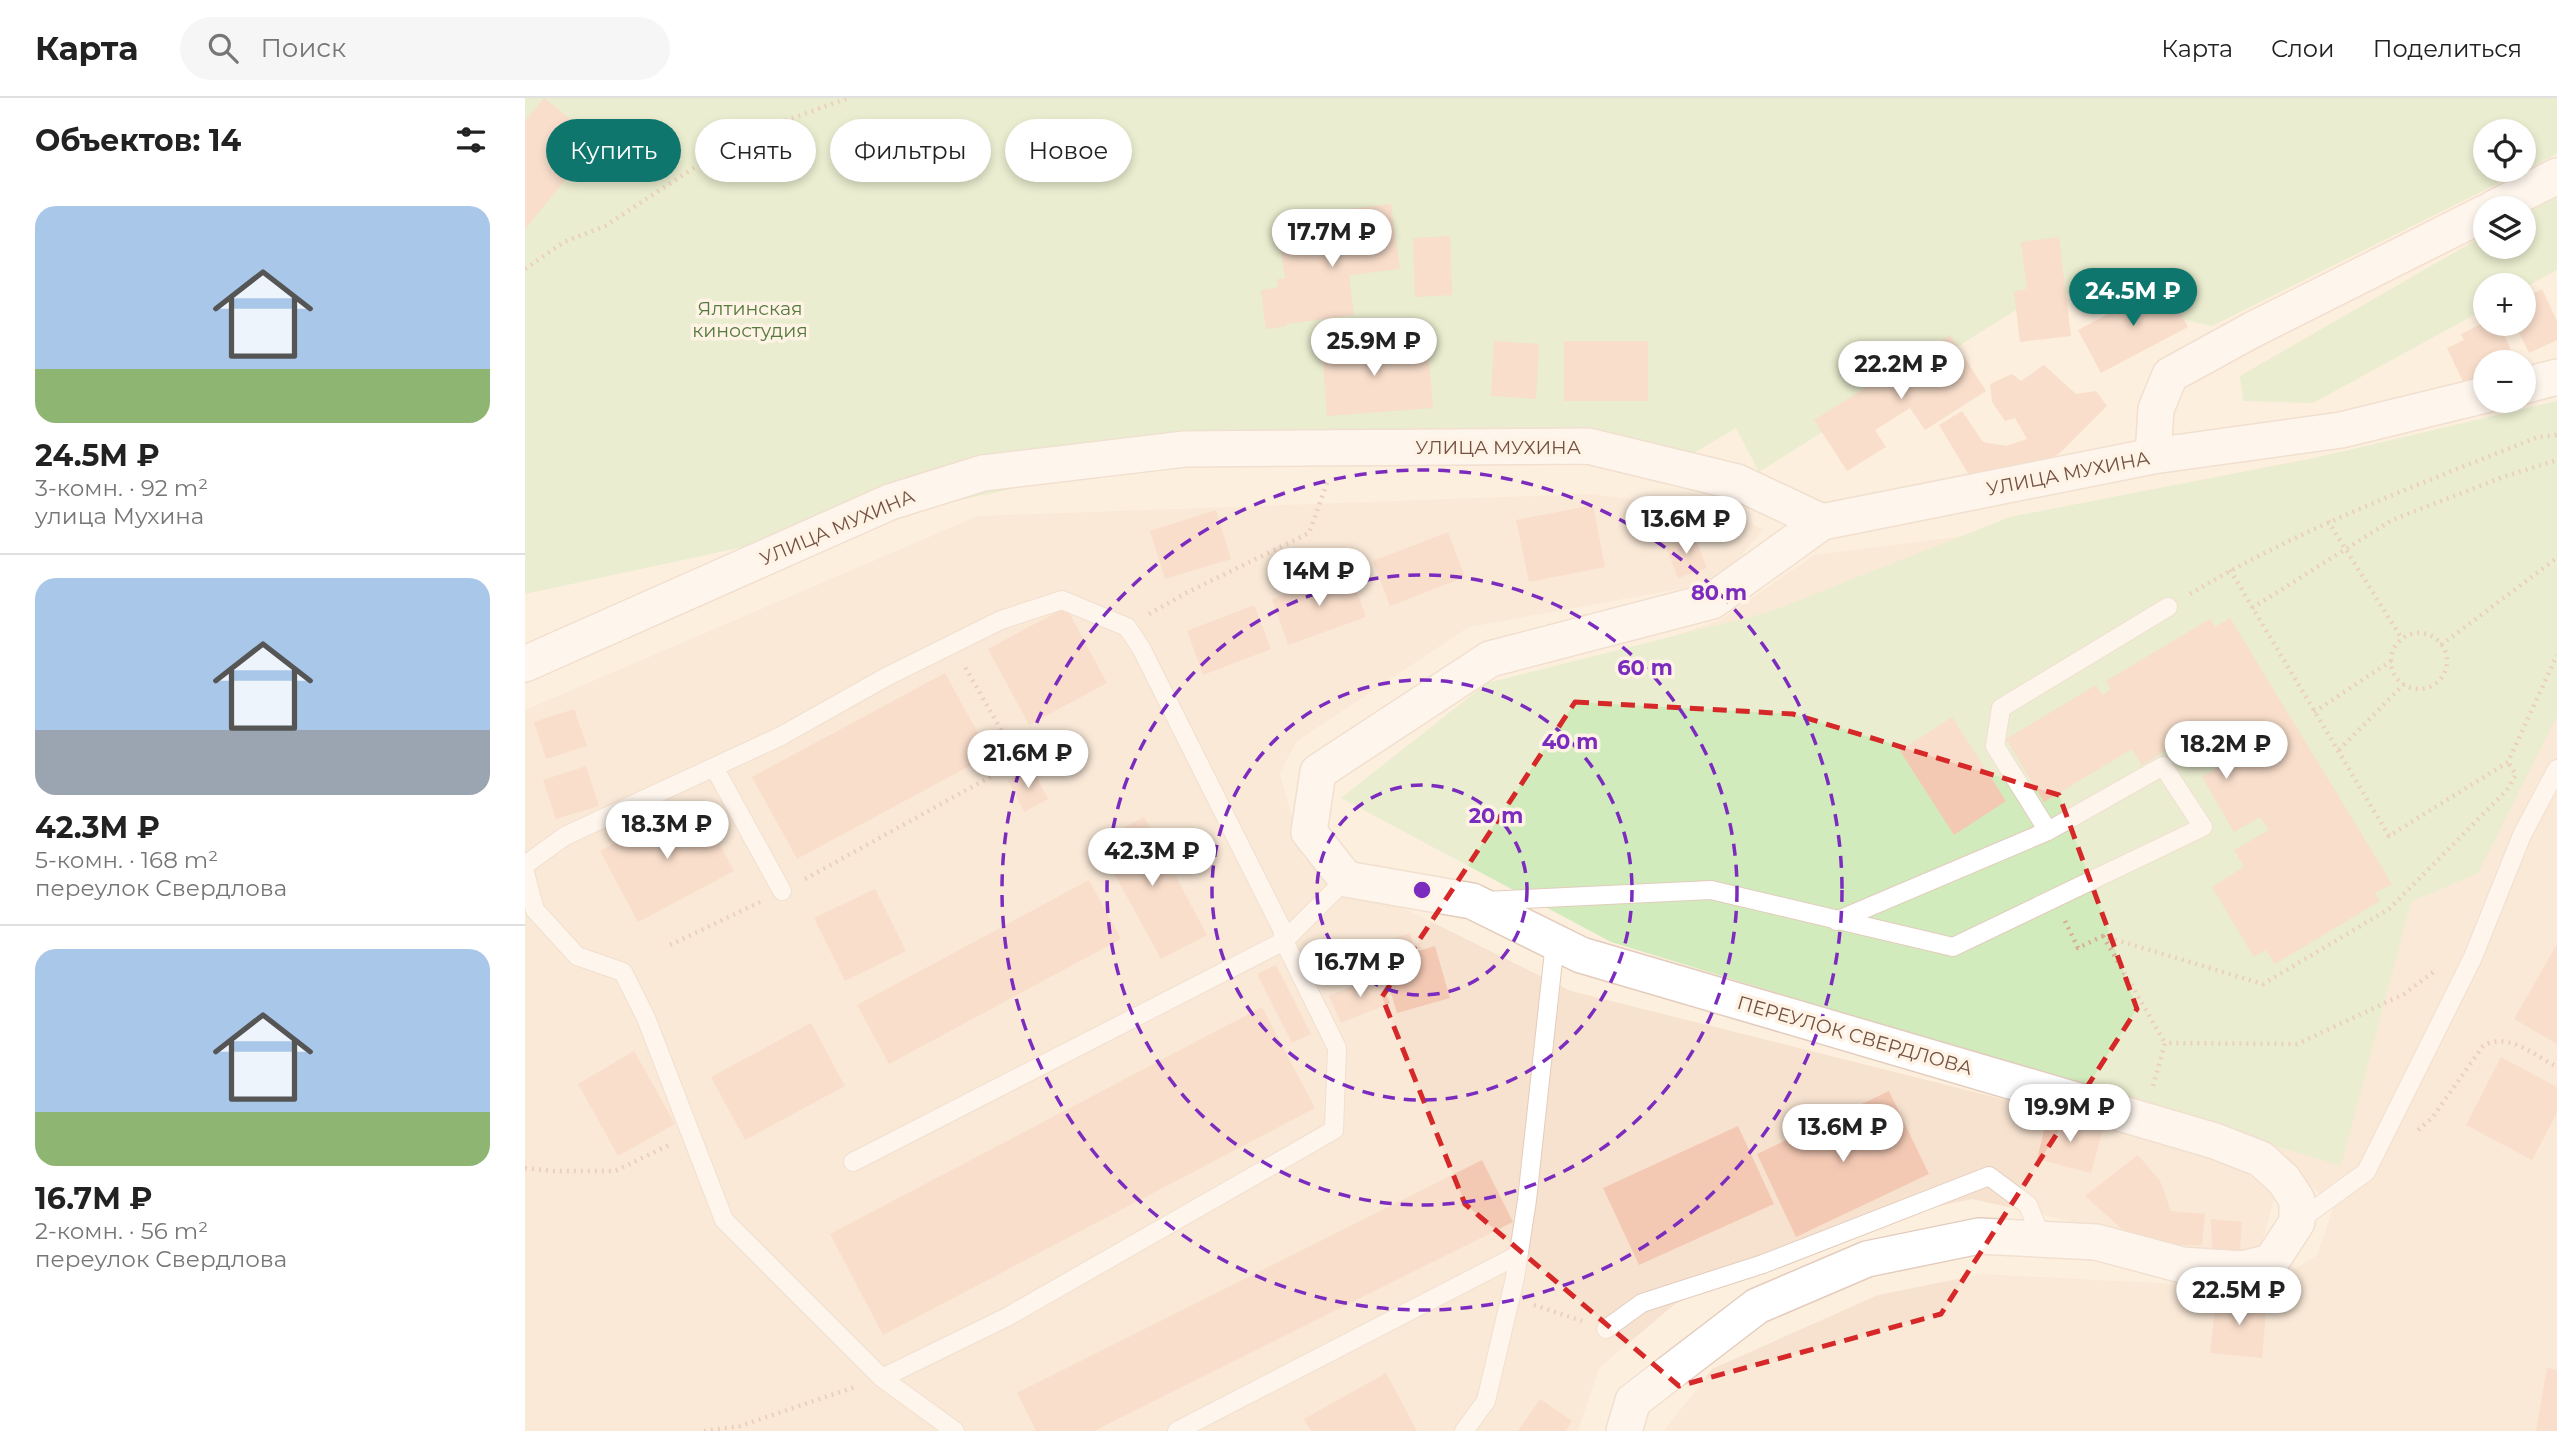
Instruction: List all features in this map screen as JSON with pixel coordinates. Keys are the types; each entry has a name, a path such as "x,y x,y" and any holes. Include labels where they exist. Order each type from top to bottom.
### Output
{"street":[{"path":"2518,196 2557,176"},
{"path":"2153,456 2156,409 2170,375 2252,330 2473,219"},
{"path":"2536,383 2557,377"},
{"name":"УЛИЦА МУХИНА","path":"525,664 890,502 983,473 1185,449 1588,446 1737,482 1822,522 2153,456 2341,430 2473,398"},
{"path":"1346,879 1309,832 1318,772 1490,659 1712,601 1822,522"},
{"name":"ПЕРЕУЛОК СВЕРДЛОВА","path":"1346,879 1472,901 1581,955 2215,1141 2261,1159 2284,1180 2297,1200 2297,1222"},
{"path":"1624,1431 1633,1401 1757,1306 1867,1259 1979,1236 2096,1242 2182,1265 2242,1269 2271,1262 2297,1222"}],"lane":[{"path":"525,865 565,836 781,736 886,677 1001,620 1062,600 1127,627 1141,648 1282,929 1284,941 1338,1048 1334,1130 1007,1317 882,1378"},
{"path":"2047,831 1995,746 2001,708 2168,607"},
{"path":"1472,901 1711,890 1836,921 1953,947 2203,827 2163,766 2047,831 1836,921"},
{"path":"714,767 782,891"},
{"path":"2297,1222 2366,1172 2473,957 2522,835 2557,769"},
{"path":"525,873 535,910 577,956 623,972 646,1018 724,1220 882,1378 955,1431"},
{"path":"853,1162 1284,941 1346,879"},
{"path":"1464,1431 1486,1401 1518,1255 1527,1200 1555,942"},
{"path":"1606,1329 1642,1303 1763,1264 1989,1176 2028,1205 2042,1239"},
{"path":"1177,1431 1518,1255"}],"path":[{"path":"525,270 564,242 605,226 741,137 848,98"},
{"path":"2168,607 2229,570 2328,522 2538,436 2557,435"},
{"path":"1127,627 1186,593 1309,533 1324,496 1335,448"},
{"path":"2252,608 2392,520 2503,477 2557,460"},
{"path":"2328,522 2402,639"},
{"path":"2441,645 2557,558"},
{"path":"2229,570 2389,836 2508,762 2557,655"},
{"path":"2410,634 2427,634 2441,645 2447,663 2439,680 2422,688 2404,684 2397,678 2391,661 2392,652 2402,639 2410,634"},
{"path":"670,946 782,891 1019,761 952,645"},
{"path":"2314,712 2391,661"},
{"path":"2339,750 2404,684"},
{"path":"2053,899 2078,948 2103,936 2263,984 2389,909 2506,792 2516,775 2508,762"},
{"path":"2103,936 2165,1043 2143,1120"},
{"path":"2165,1043 2297,1044 2405,994 2437,969"},
{"path":"2378,1149 2417,1131 2432,1118 2483,1046 2490,1042 2511,1042 2557,1067"},
{"path":"525,1168 615,1171 691,1134"},
{"path":"1510,1297 1606,1329"},
{"path":"704,1431 740,1426 882,1378"}],"highlighted area":[{"path":"1575,702 1793,714 2059,795 2137,1009 1941,1314 1679,1386 1465,1204 1382,997"}],"shaded area":[{"path":"2557,431 2557,1431 1664,1431 1712,1369 1878,1295 1982,1274 2212,1286 2273,1283 2317,1255 2334,1206 2229,1115 1506,693 1720,620 1814,555 2369,485"},
{"path":"1591,494 1732,512 1763,530 1719,582 1469,627 1297,741 1280,773 1303,858 1571,991 2218,1153 2275,1194 2261,1249 2200,1262 2100,1228 1972,1199 1853,1224 1675,1304 1599,1368 1578,1431 525,1431 525,710 978,516"}],"green space":[{"name":"Ялтинская киностудия","path":"525,98 2557,98 2557,154 2536,164 2536,119 2473,119 2473,182 2501,182 2212,326 2049,289 1759,472 1736,428 1684,459 1229,442 525,594"},
{"path":"2557,197 2557,270 2536,281 2536,273 2473,273 2473,316 2313,403 2243,401 2240,376 2473,242 2473,259 2536,259 2536,208"},
{"path":"2557,401 2557,716 2478,873 2411,902 2341,1166 1611,942 1341,798 1487,683 1769,612 2010,517 2319,457 2506,413 2536,413 2536,406"}],"building":[{"path":"544,98 570,119 546,119 546,182 564,182 525,229 525,121"},
{"path":"1391,204 1400,269 1349,275 1354,315 1266,329 1261,290 1279,287 1277,279 1285,279 1281,248 1346,240 1341,210"},
{"path":"1450,236 1452,295 1415,297 1413,238"},
{"path":"2059,237 2071,336 2020,342 2014,291 2027,289 2021,242"},
{"path":"2165,284 2188,327 2101,373 2078,330"},
{"path":"2542,289 2557,321 2557,340 2535,350 2528,350 2521,336 2536,336 2536,292"},
{"path":"2473,328 2473,336 2505,336 2511,350 2473,350 2473,382 2465,386 2447,348 2464,340 2461,334"},
{"path":"1353,332 1355,352 1428,347 1433,408 1327,416 1321,335"},
{"path":"1950,335 1986,391 1925,430 1910,408 1875,430 1886,447 1847,471 1814,420"},
{"path":"1494,341 1539,344 1536,399 1491,396"},
{"path":"1564,341 1648,341 1648,401 1564,401"},
{"path":"2044,365 2076,394 2096,391 2107,406 2061,452 2036,470 1969,475 1939,425 1962,411 1983,442 2006,446 2027,439 2015,418 2005,421 1992,402 1990,384 2012,374 2021,381"},
{"path":"1593,505 1605,567 1529,582 1516,520"},
{"path":"1216,510 1231,559 1165,579 1150,531"},
{"path":"1448,532 1465,577 1390,606 1373,561"},
{"path":"1694,535 1707,568 1678,578 1665,545"},
{"path":"1350,572 1366,617 1288,645 1272,599"},
{"path":"1254,605 1271,649 1203,675 1187,631"},
{"path":"1066,607 1107,683 1029,725 988,649"},
{"path":"2230,618 2392,884 2375,893 2380,901 2275,964 2266,950 2254,957 2212,887 2244,867 2234,850 2269,830 2260,817 2234,832 2202,777 2227,762 2205,726 2142,765 2132,749 2044,802 2006,739 2096,685 2102,695 2111,689 2106,681 2210,619 2215,627"},
{"path":"945,673 990,755 797,859 752,777"},
{"path":"574,709 587,746 546,759 534,722"},
{"path":"1952,717 2006,801 1954,835 1900,751"},
{"path":"586,766 599,806 556,819 543,780"},
{"path":"1032,768 1048,799 1024,812 1008,780"},
{"path":"696,800 734,871 638,922 600,851"},
{"path":"1144,817 1207,935 1161,959 1097,842"},
{"path":"1089,880 1121,939 889,1064 857,1005"},
{"path":"875,889 906,951 845,981 814,918"},
{"path":"1410,933 1415,952 1435,946 1450,998 1397,1013 1383,966 1395,962 1389,940"},
{"path":"2557,944 2557,1044 2514,1019"},
{"path":"1276,965 1311,1034 1292,1043 1257,974"},
{"path":"1379,975 1390,1003 1341,1023 1329,996"},
{"path":"1262,1007 1315,1108 883,1335 830,1234"},
{"path":"811,1023 845,1086 745,1140 711,1077"},
{"path":"634,1051 675,1124 618,1156 578,1084"},
{"path":"2501,1057 2557,1087 2557,1113 2532,1160 2466,1125"},
{"path":"1889,1091 1929,1174 1796,1237 1757,1154"},
{"path":"2048,1115 2103,1129 2091,1173 2037,1159"},
{"path":"1738,1126 1774,1204 1639,1265 1603,1188"},
{"path":"2138,1155 2160,1181 2171,1211 2205,1214 2202,1245 2162,1245 2122,1229 2085,1196"},
{"path":"1482,1160 1513,1222 1094,1431 1036,1431 1017,1393"},
{"path":"2211,1219 2242,1222 2240,1252 2212,1251"},
{"path":"2216,1297 2267,1301 2262,1358 2210,1353"},
{"path":"2547,1368 2557,1370 2557,1431 2536,1431"},
{"path":"1386,1373 1417,1431 1311,1431 1304,1419"},
{"path":"1540,1399 1572,1421 1565,1431 1518,1431"}]}
